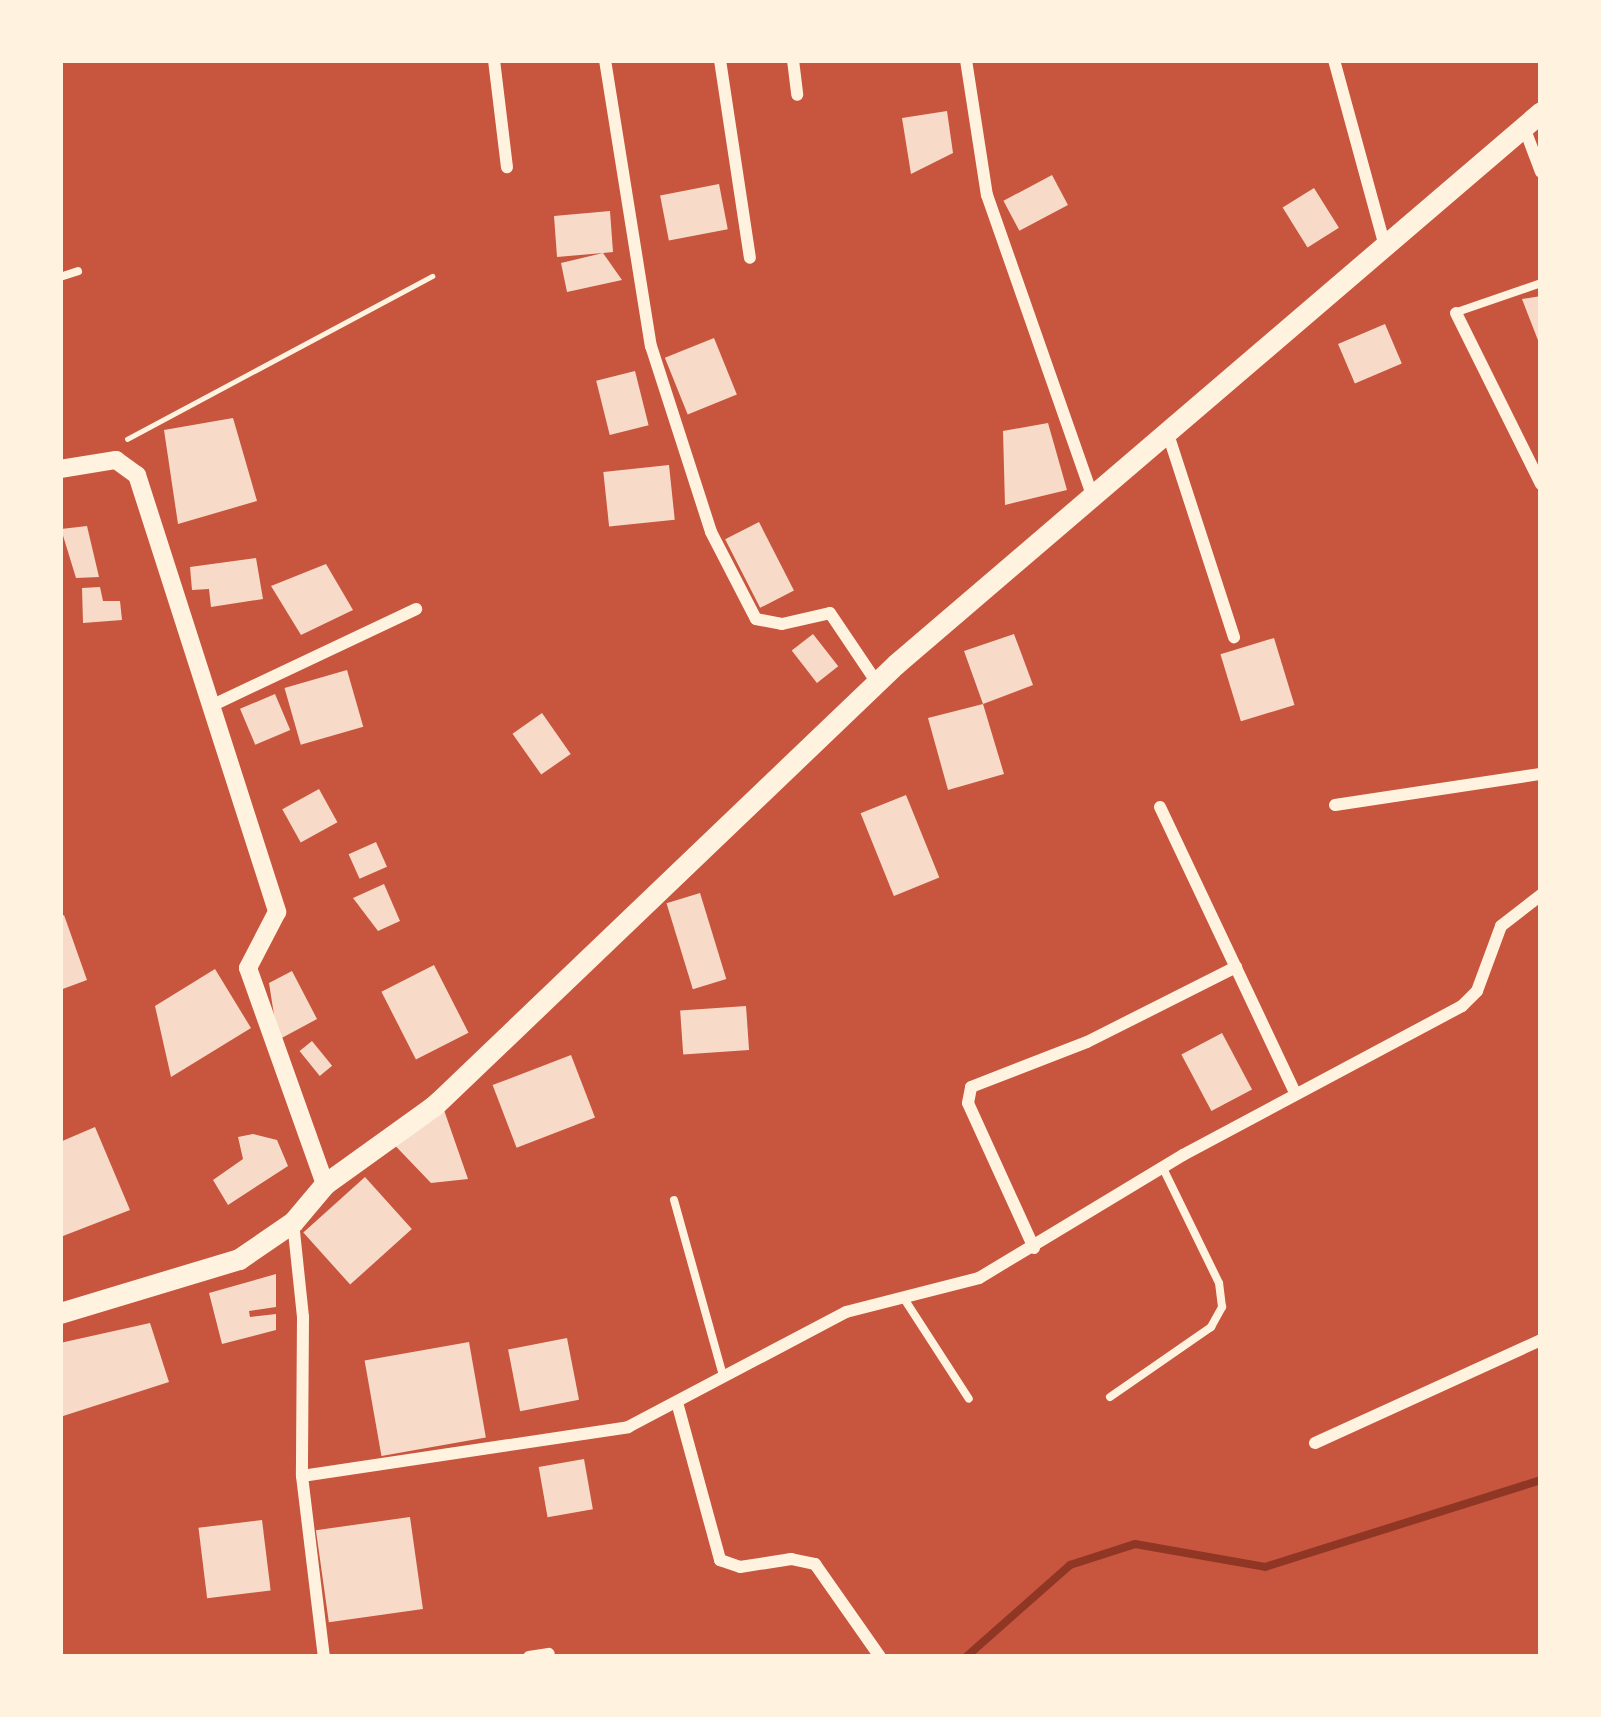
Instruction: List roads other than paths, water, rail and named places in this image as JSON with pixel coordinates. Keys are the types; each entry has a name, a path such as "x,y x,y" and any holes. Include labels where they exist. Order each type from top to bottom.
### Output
{"main road":[{"path":"60,1313 239,1259 293,1222 326,1184 435,1105 877,683 1533,120"}],"street":[{"path":"494,60 507,167"},
{"path":"605,60 651,346 711,532 756,619 782,624 830,613 877,683"},
{"path":"720,60 750,258"},
{"path":"793,60 797,95"},
{"path":"966,60 987,195 1093,497"},
{"path":"1334,60 1385,247"},
{"path":"1533,120 1541,172"},
{"path":"1456,313 1541,484"},
{"path":"1167,431 1234,637"},
{"path":"60,469 116,460 137,476 277,912 248,968 326,1184"},
{"path":"211,706 416,610"},
{"path":"1335,806 1541,774"},
{"path":"1160,807 1295,1093"},
{"path":"302,1476 533,1446 628,1427 677,1406 723,1376 847,1312 979,1277 1295,1093 1462,1006 1477,991 1501,926 1541,895"},
{"path":"1034,1249 968,1092 1236,967"},
{"path":"293,1222 303,1317 302,1476 324,1657"},
{"path":"1315,1443 1541,1340"},
{"path":"677,1406 719,1560 740,1568 791,1558 815,1564 880,1657"},
{"path":"529,1657 549,1654"}],"lane":[{"path":"60,278 78,271"},
{"path":"1456,313 1541,283"},
{"path":"1110,1397 1211,1328 1222,1307 1219,1283 1163,1168"},
{"path":"674,1200 723,1376"},
{"path":"902,1296 969,1399"}],"waterway":[{"path":"966,1657 1070,1565 1135,1544 1265,1567 1541,1480"}]}
